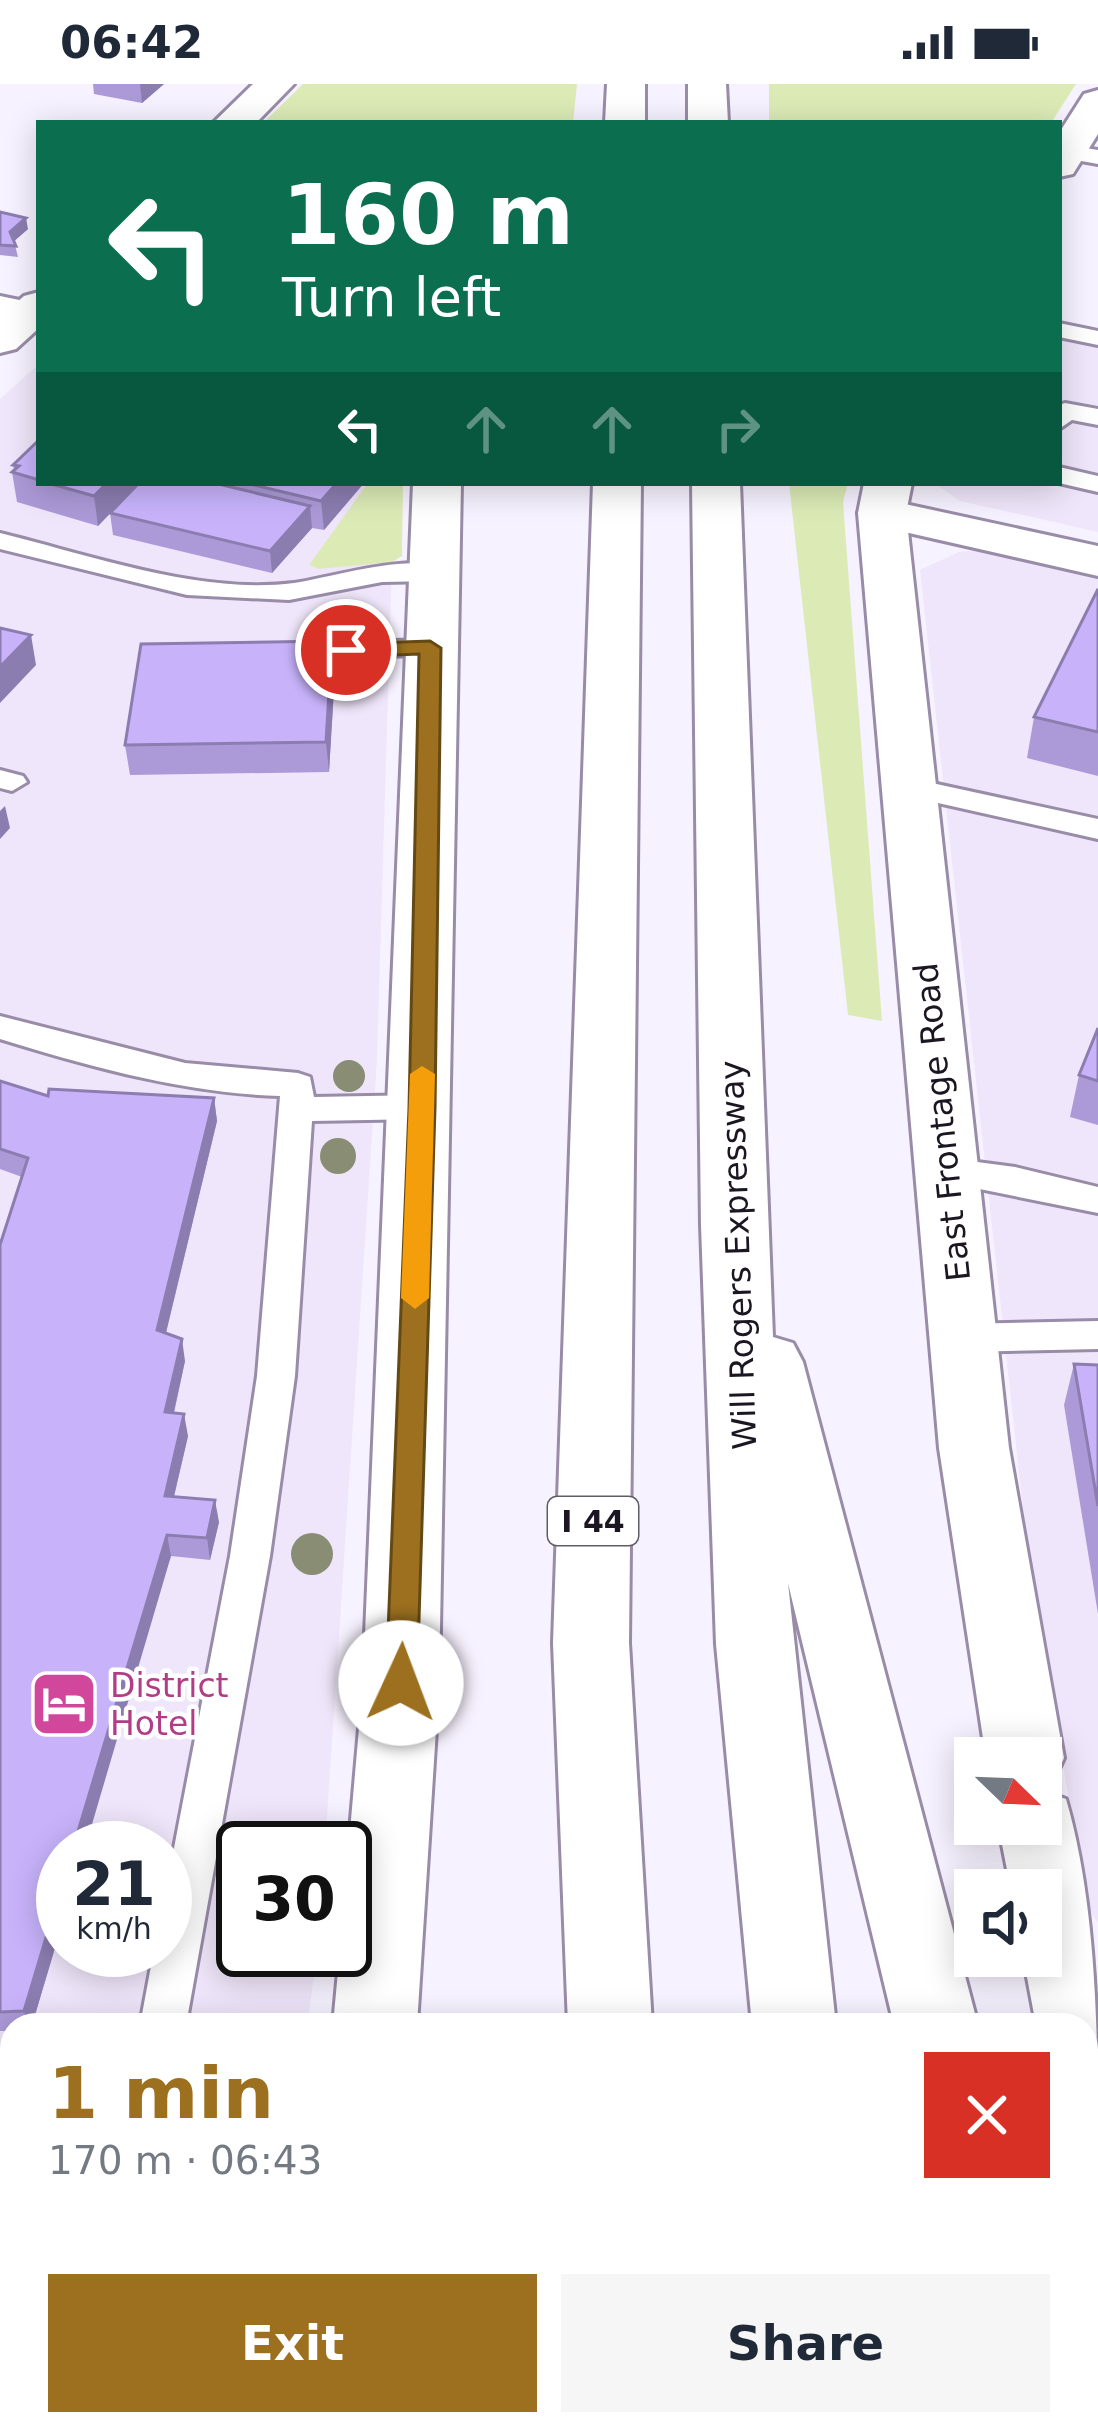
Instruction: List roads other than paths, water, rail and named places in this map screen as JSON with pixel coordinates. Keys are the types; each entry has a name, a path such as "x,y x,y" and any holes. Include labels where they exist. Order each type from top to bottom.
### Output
{"main road":[{"path":"236,120 275,84"},
{"path":"625,120 626,84"},
{"path":"707,84 708,120"},
{"path":"1075,158 1098,102"},
{"path":"376,2013 401,1683 422,1108 437,486"},
{"name":"I 44","path":"609,2013 591,1642 617,486"},
{"name":"Will Rogers Expressway","path":"716,486 734,1225 754,1644 793,2013"},
{"path":"885,498 1098,561"},
{"name":"East Frontage Road","path":"885,498 974,1448 1022,1737"},
{"path":"734,1225 933,2013"},
{"path":"1042,1845 1076,2013"}],"lane":[{"path":"1062,331 1098,338"},
{"path":"1062,416 1065,411 1098,417"},
{"path":"1062,476 1098,484"},
{"path":"0,541 187,587 289,592 382,574 434,573"},
{"path":"253,653 430,648"},
{"path":"909,787 1098,829"},
{"path":"0,1027 104,1060 263,1085 298,1085 276,1376 250,1556 165,2013"},
{"path":"298,1109 422,1108"},
{"path":"947,1172 1015,1180 1098,1200"},
{"path":"964,1338 1098,1335"}],"place":[{"name":"District Hotel","path":"64,1704"}]}
